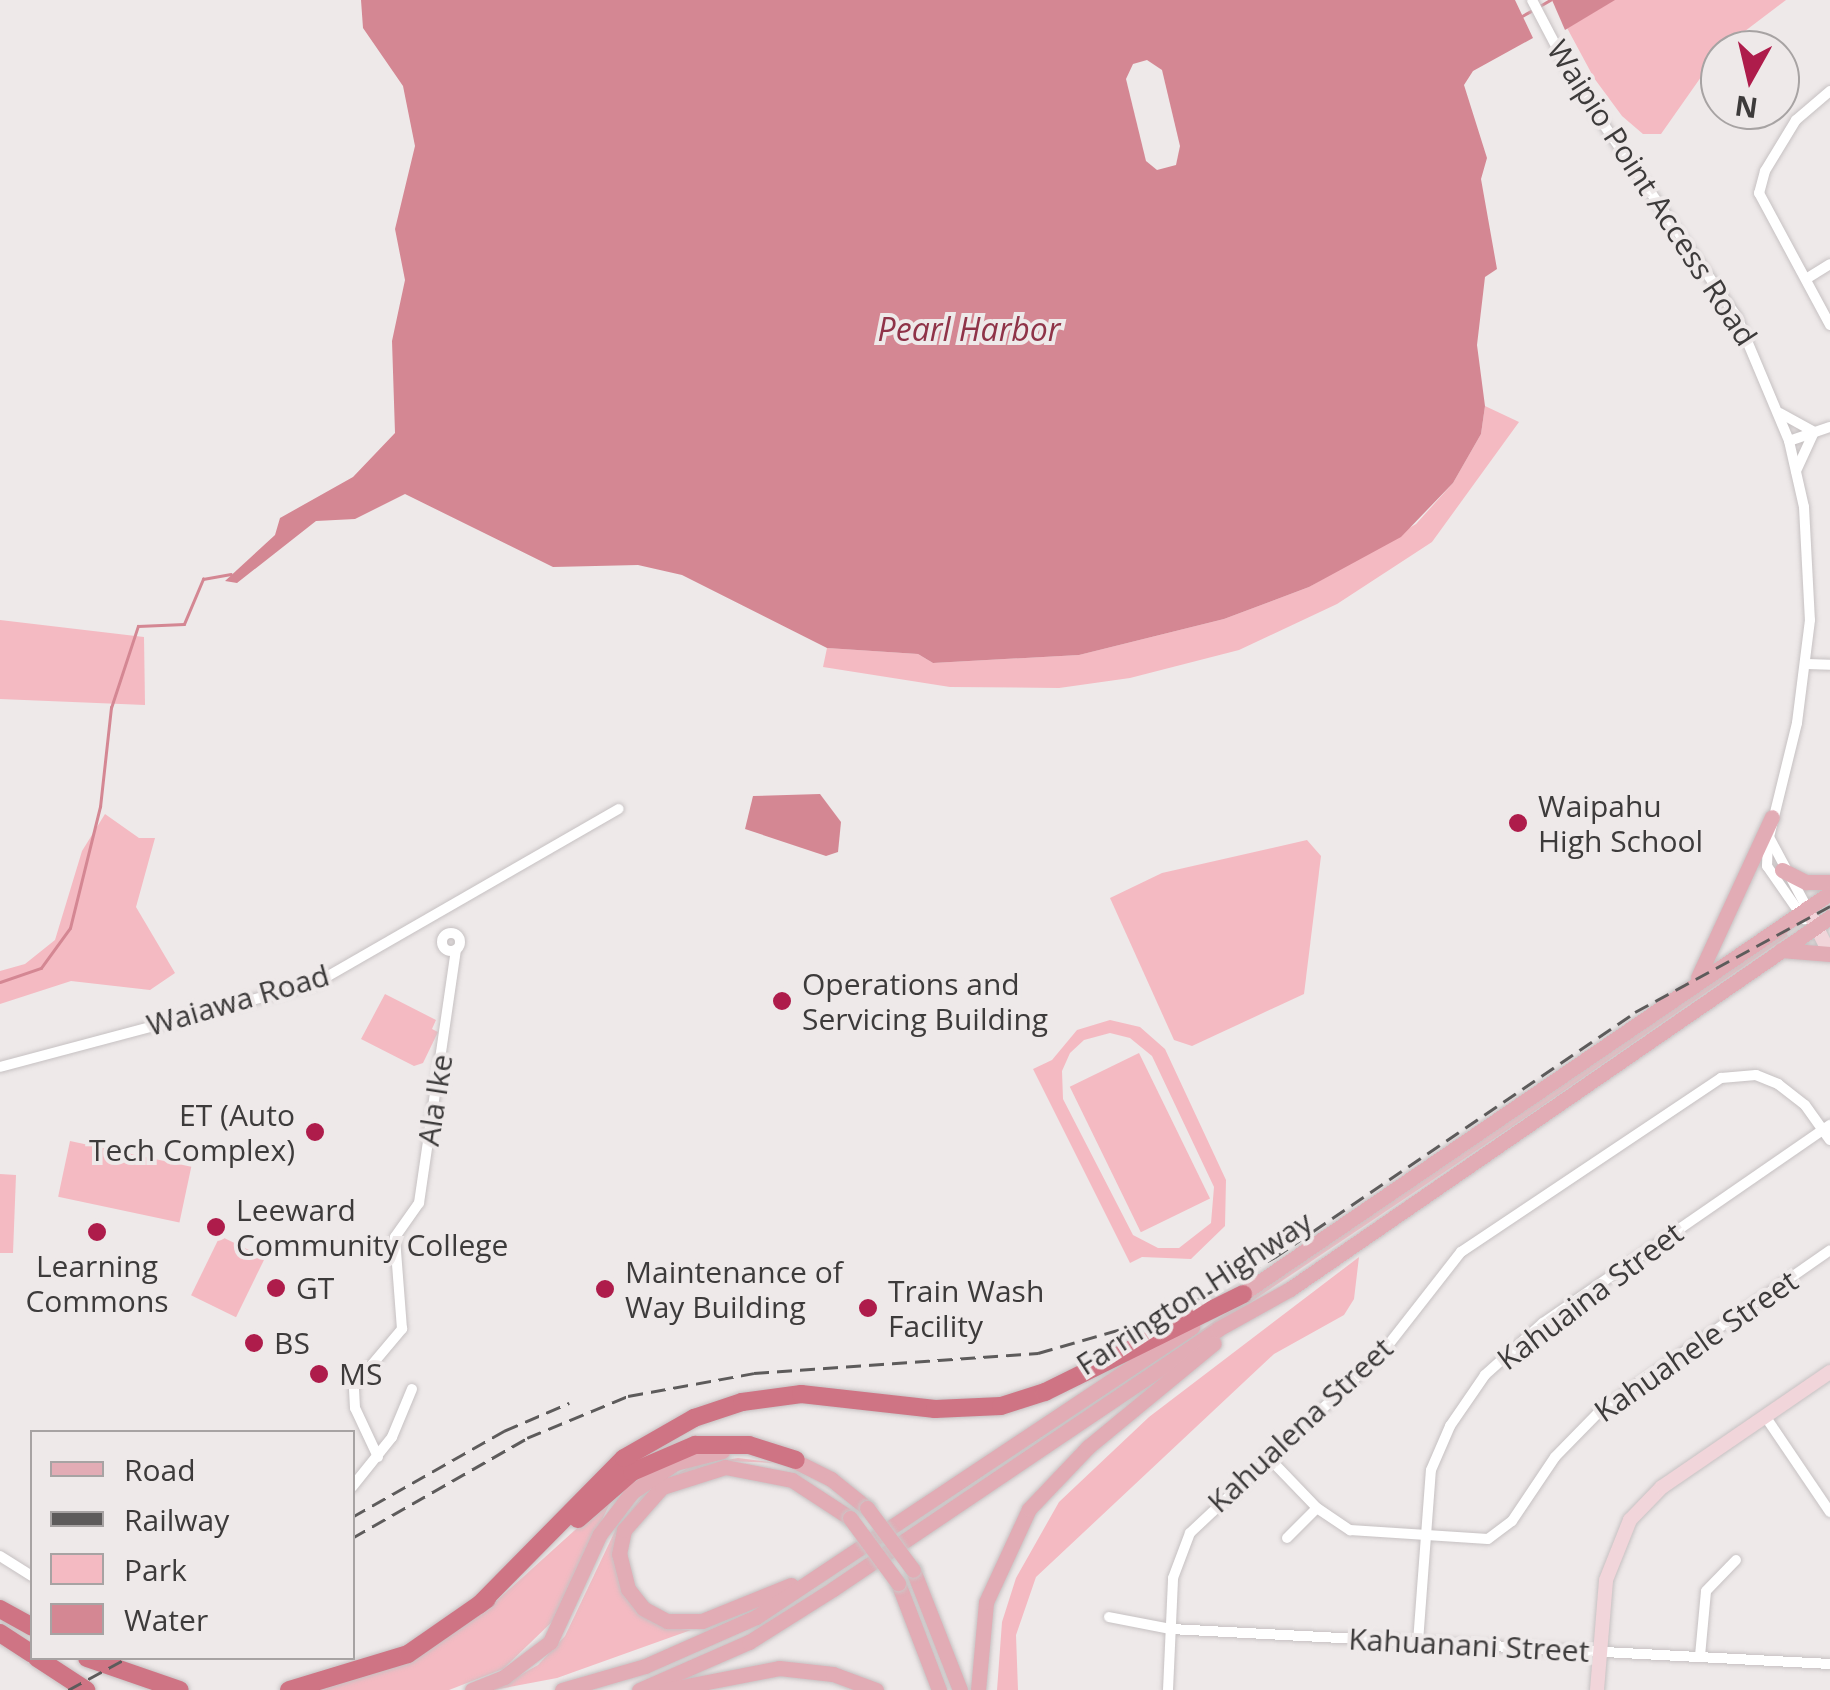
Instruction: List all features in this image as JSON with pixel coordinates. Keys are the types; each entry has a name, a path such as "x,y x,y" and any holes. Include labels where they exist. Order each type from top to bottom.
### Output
{"highway":[{"path":"479,1605 624,1458 694,1418 742,1402 801,1394 935,1409 1001,1406 1045,1392 1243,1294"},
{"path":"289,1690 377,1668 438,1637 632,1472 660,1456 721,1442 796,1460"},
{"path":"0,1609 30,1626"},
{"path":"0,1633 30,1653"},
{"path":"41,1660 86,1690"},
{"path":"93,1660 180,1690"}],"main road":[{"path":"1693,985 1772,817"},
{"path":"1782,870 1806,882 1830,882"},
{"name":"Farrington Highway","path":"562,1690 693,1648 756,1616 866,1547 1830,893"},
{"name":"Farrington Highway","path":"639,1690 750,1642 1218,1329 1290,1289 1830,917"},
{"path":"1780,950 1830,954"},
{"path":"978,1690 986,1602 1029,1510 1142,1400 1290,1289"},
{"path":"472,1690 504,1677 550,1642 610,1517 645,1480 716,1451 796,1460 866,1508 913,1570 960,1690"},
{"path":"866,1547 702,1621 654,1616 623,1578 620,1554 630,1518 662,1487 707,1469 774,1473 850,1518 898,1583 939,1690"},
{"path":"666,1690 779,1668 833,1674 876,1690"}],"street":[{"name":"Waipio Point Access Road","path":"1532,0 1552,40 1714,278 1780,412 1789,441 1810,580 1807,664 1769,837"},
{"path":"1830,91 1796,120 1760,185 1764,208 1830,325"},
{"path":"1806,279 1830,264"},
{"path":"1780,412 1814,432"},
{"path":"1789,441 1830,427"},
{"path":"1796,471 1814,432"},
{"path":"1807,664 1830,665"},
{"name":"Waiawa Road","path":"0,1067 316,983 618,809"},
{"path":"1769,837 1782,870 1830,954"},
{"path":"1769,837 1767,866 1803,910"},
{"name":"Ala Ike","path":"378,1457 355,1408 354,1386 402,1329 395,1237 419,1204 456,950"},
{"name":"Kahualena Street","path":"1168,1690 1174,1578 1190,1533 1382,1353 1461,1252 1705,1084 1737,1076 1778,1084 1805,1104 1828,1132"},
{"name":"Kahuaina Street","path":"1418,1642 1424,1536 1438,1449 1466,1400 1502,1358 1828,1132"},
{"name":"Kahuahele Street","path":"1268,1456 1317,1508 1350,1530 1476,1540 1501,1531 1585,1423 1830,1250"},
{"path":"1598,1690 1606,1580 1630,1520 1662,1487 1830,1372"},
{"path":"355,1484 378,1457 412,1389"},
{"path":"1765,1416 1829,1507"},
{"path":"1286,1538 1317,1508"},
{"path":"0,1556 30,1575"},
{"path":"1700,1656 1706,1590 1736,1560"},
{"name":"Kahuanani Street","path":"1110,1617 1170,1629 1830,1664"}],"green space":[{"path":"1552,0 1786,0 1746,30 1700,30 1700,78 1661,134 1643,134 1622,116 1594,78"},
{"path":"1485,406 1519,422 1432,542 1337,604 1239,650 1130,678 1059,688 950,687 823,667 827,648 918,654 933,663 1079,655 1224,619 1309,587 1416,524 1453,483 1481,434"},
{"path":"0,620 144,637 145,705 0,699"},
{"path":"105,814 139,838 155,838 136,907 175,973 150,990 71,981 0,1004 0,971 25,964 55,940 82,851"},
{"path":"1307,840 1321,856 1304,994 1192,1046 1174,1040 1110,898 1162,873"},
{"path":"1784,929 1788,936 1513,1126 933,1515"},
{"path":"385,994 436,1020 432,1029 438,1032 423,1063 414,1066 361,1039"},
{"path":"1110,1020 1140,1027 1165,1049 1226,1180 1225,1226 1191,1259 1142,1257 1130,1263 1033,1069 1052,1060 1077,1030","holes":["1110,1033 1130,1038 1152,1056 1214,1187 1211,1223 1179,1248 1158,1248 1133,1235 1063,1099 1062,1071 1070,1053 1084,1040"]},
{"path":"1139,1053 1210,1199 1141,1232 1070,1087"},
{"path":"70,1141 191,1167 179,1223 58,1197"},
{"path":"0,1174 16,1175 13,1253 0,1253"},
{"path":"220,1236 265,1258 236,1317 191,1295"},
{"path":"1359,1257 1354,1299 1344,1315 1274,1354 1036,1577 1016,1635 1018,1690 997,1690 1002,1622 1016,1578 1059,1502 1149,1417"},
{"path":"738,1458 777,1463 725,1461 674,1476 689,1467"},
{"path":"673,1477 640,1501 617,1565 670,1628 691,1630 557,1678 494,1690 538,1665 565,1636 616,1529 643,1495"},
{"path":"605,1503 610,1503 556,1618 503,1669 449,1690 315,1690 378,1672 494,1603"}],"water":[{"name":"Pearl Harbor","path":"361,0 1515,0 1533,38 1473,71 1464,85 1487,158 1481,179 1497,269 1485,277 1477,345 1485,406 1481,434 1453,483 1401,537 1309,587 1224,619 1079,655 933,663 918,654 827,648 682,575 638,565 553,567 405,494 355,519 316,521 237,583 225,581 275,535 280,518 353,477 395,433 392,341 405,280 395,229 415,146 403,86 363,28"},
{"path":"1552,0 1615,0 1565,30"},
{"path":"820,794 841,822 838,852 826,856 745,829 753,796"}],"pier":[{"path":"1147,60 1162,70 1180,146 1176,165 1157,170 1146,161 1126,79 1133,64"}],"waterway":[{"path":"1538,7 1550,0"},
{"path":"1522,16 1531,11"},
{"path":"0,982 41,968 70,928 100,807 111,708 138,626 184,624 203,579 231,574"}],"railway":[{"path":"355,1536 527,1438 628,1396 754,1373 1038,1353 1166,1316 1275,1257 1635,1012 1830,906"},
{"path":"355,1515 504,1431 569,1403"},
{"path":"68,1690 123,1660"}],"place":[{"name":"Waipahu High School","path":"1518,823"},
{"name":"Operations and Servicing Building","path":"782,1001"},
{"name":"ET (Auto Tech Complex)","path":"315,1132"},
{"name":"Leeward Community College","path":"216,1227"},
{"name":"Learning Commons","path":"97,1232"},
{"name":"GT","path":"276,1288"},
{"name":"Maintenance of Way Building","path":"605,1289"},
{"name":"Train Wash Facility","path":"868,1308"},
{"name":"BS","path":"254,1343"},
{"name":"MS","path":"319,1374"}]}
